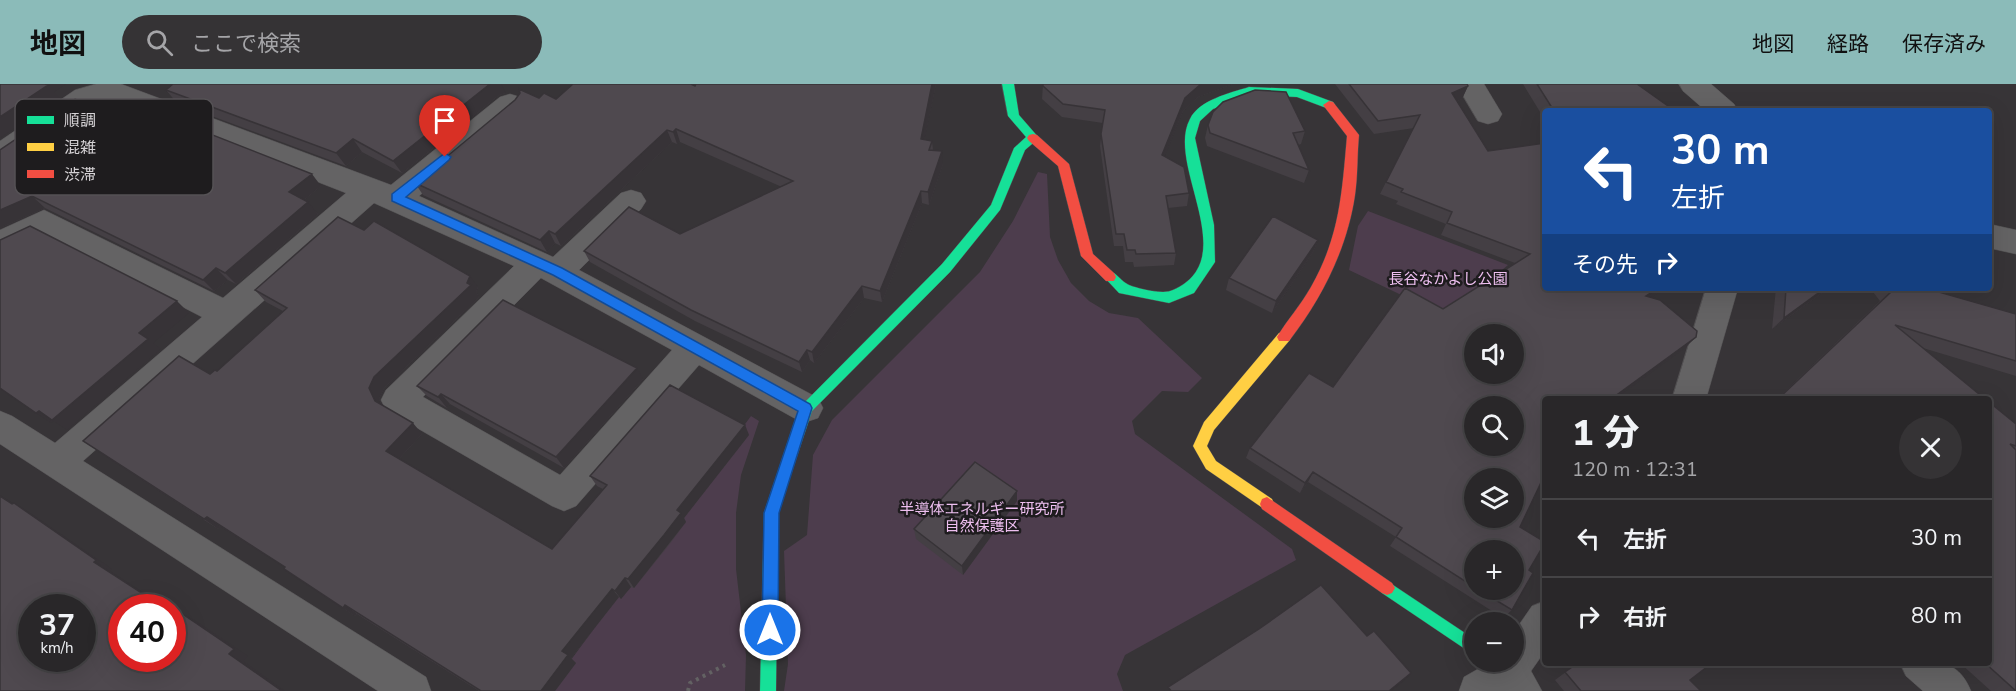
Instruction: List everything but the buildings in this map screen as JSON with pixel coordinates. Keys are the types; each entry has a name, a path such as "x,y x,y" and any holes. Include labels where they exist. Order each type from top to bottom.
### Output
{"street":[{"path":"1008,84 1014,116 1033,138 1063,164 1087,256 1124,289 1169,298 1189,289 1209,261 1208,225 1189,138 1195,119 1209,106 1249,91 1298,93 1332,106 1353,135 1348,200 1332,257 1298,321 1209,426 1200,446 1211,465 1464,641"},
{"path":"1470,84 1488,114"},
{"path":"1693,84 1721,108"},
{"path":"81,99 109,90 133,99"},
{"path":"57,462 227,315 383,194 510,104"},
{"path":"213,129 383,194 547,268 696,346 806,408"},
{"path":"768,691 771,513 806,408 946,268 996,207 1020,148 1033,138"},
{"path":"0,155 15,145"},
{"path":"631,201 547,268 398,400 564,495 696,346"},
{"path":"0,244 44,221 227,315"},
{"path":"1992,237 2016,242"},
{"path":"1690,396 1721,291"},
{"path":"0,426 412,691"},
{"path":"1501,679 1542,624"},
{"path":"1923,666 1952,691"}],"path":[{"path":"688,691 690,683 714,670"}],"green space":[{"name":"半導体エネルギー研究所 自然保護区","path":"1038,172 1047,174 1050,237 1058,260 1071,283 1089,301 1109,313 1138,318 1202,378 1188,392 1162,391 1132,421 1135,434 1292,549 1296,560 1125,655 1117,674 1123,691 784,691 788,664 784,551 807,535 813,455 832,420 980,272 1013,221"},
{"name":"長谷なかよし公園","path":"1368,211 1508,265 1483,286 1460,323 1349,270 1358,226"},
{"path":"751,416 759,421 741,475 736,513 736,569 746,655 745,691 548,691"}],"traffic: fast":[{"path":"768,691 771,513 806,408 946,268 996,207 1020,148 1033,138 1014,116 1008,84"},
{"path":"1110,277 1124,289 1169,298 1189,289 1209,262 1208,225 1189,138 1195,119 1209,106 1249,91 1298,93 1329,105"},
{"path":"1387,588 1464,641"}],"traffic: slow":[{"path":"1267,504 1211,465 1200,446 1209,426 1284,337"}],"traffic: jam":[{"path":"1284,337 1306,307 1325,273 1339,236 1348,200 1353,135 1329,105"},
{"path":"1033,138 1063,164 1087,256 1110,277"},
{"path":"1267,504 1387,588"}],"route":[{"path":"445,157 396,198 557,272 806,408 771,513 770,630"}]}
